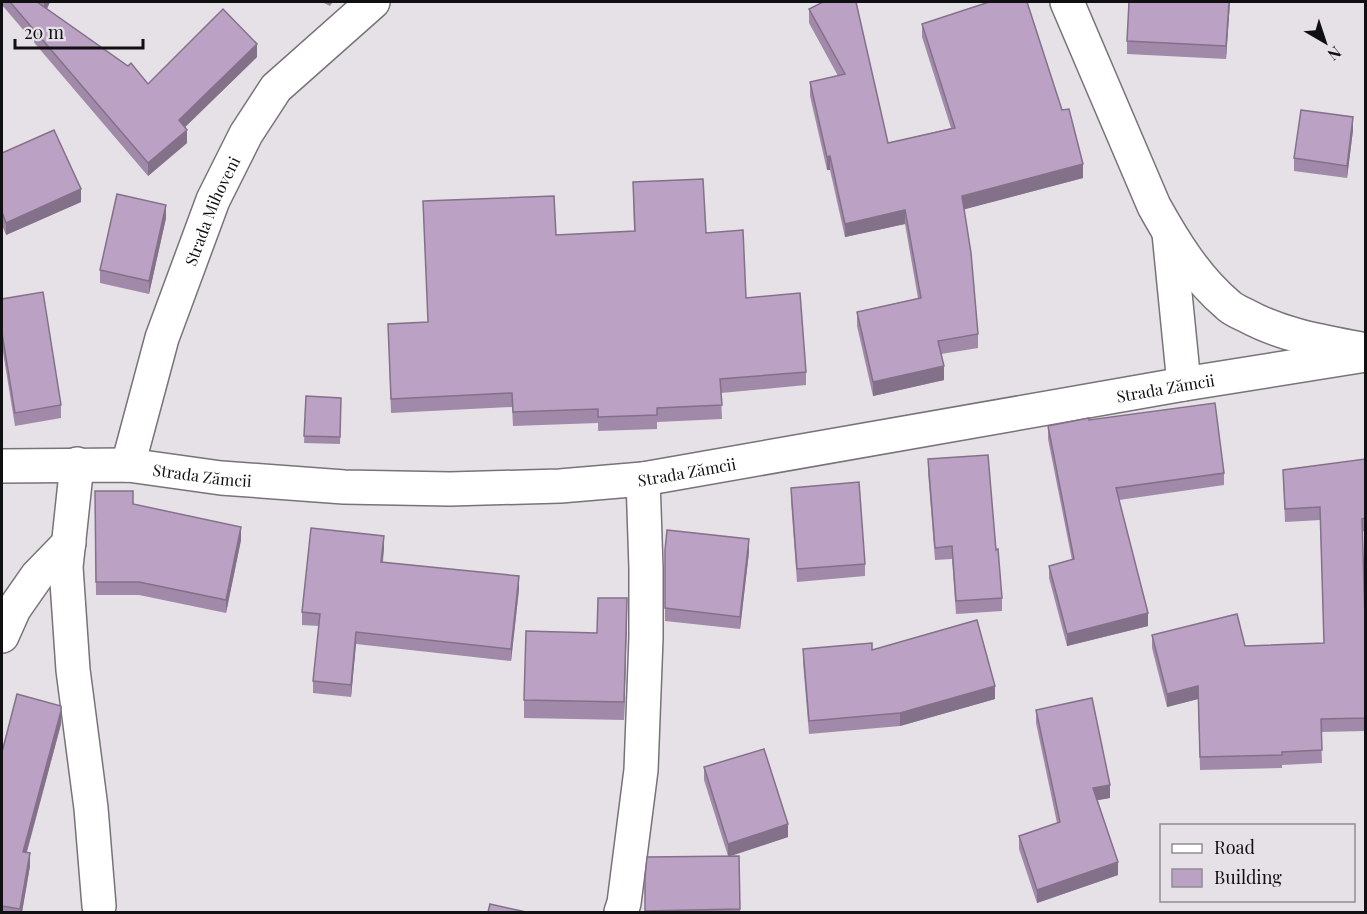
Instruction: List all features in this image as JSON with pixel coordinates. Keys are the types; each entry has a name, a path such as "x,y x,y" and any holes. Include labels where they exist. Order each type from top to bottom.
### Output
{"street":[{"name":"Strada Mihoveni","path":"128,465 162,338 213,200 246,134 276,88 373,2"},
{"path":"1067,2 1154,206 1169,233 1197,273 1229,306 1266,326 1316,340 1365,350"},
{"path":"1169,233 1184,384"},
{"name":"Strada Zămcii","path":"2,466 128,465 220,478 344,487 450,489 538,487 643,479 1184,384 1365,355"},
{"path":"77,464 66,567 73,670 91,808 99,906"},
{"path":"621,912 641,770 646,638 643,479"},
{"path":"2,636 14,609 37,576 69,543"}],"building":[{"path":"10,2 37,2 128,66 131,63 148,84 223,9 257,44 179,120 187,130 148,163"},
{"path":"823,2 856,2 888,143 955,128 922,24 989,2 1027,2 1062,110 1069,109 1083,164 962,196 971,253 978,334 938,341 944,366 873,382 857,312 921,298 905,210 845,224 810,82 845,74 809,9"},
{"path":"1129,2 1229,2 1226,46 1127,41"},
{"path":"1301,110 1353,117 1347,166 1294,158"},
{"path":"54,130 81,189 6,223 2,212 2,153"},
{"path":"703,179 706,233 743,230 746,298 800,293 806,372 720,379 722,405 657,408 657,415 598,417 598,409 513,412 512,393 391,399 388,324 428,322 423,201 554,196 556,235 635,231 633,182"},
{"path":"117,194 166,205 149,281 100,270"},
{"path":"43,292 61,405 15,413 2,333 2,299"},
{"path":"306,396 341,398 340,437 304,436"},
{"path":"1215,403 1224,473 1116,488 1148,613 1067,634 1049,566 1074,559 1048,426 1089,418 1089,420"},
{"path":"988,455 1002,598 956,601 952,546 935,548 928,459"},
{"path":"1365,459 1365,518 1362,519 1365,718 1321,719 1322,750 1282,752 1282,755 1200,757 1198,686 1167,694 1152,635 1237,614 1245,646 1324,643 1320,507 1285,509 1283,470"},
{"path":"859,482 865,564 797,569 791,488"},
{"path":"95,491 133,491 133,504 241,527 226,600 139,582 96,582"},
{"path":"311,528 384,536 381,562 519,576 511,649 356,632 351,685 313,681 320,614 302,612"},
{"path":"667,530 749,539 740,617 665,608"},
{"path":"598,598 627,598 624,702 524,700 526,631 597,633"},
{"path":"977,620 995,686 900,713 809,721 803,649 872,643 872,650"},
{"path":"17,694 61,706 23,852 30,853 20,909 2,906 2,752"},
{"path":"1092,698 1110,785 1093,788 1118,862 1037,890 1019,836 1060,822 1036,710"},
{"path":"764,749 788,824 728,844 704,767"},
{"path":"739,856 740,909 645,911 647,857"},
{"path":"490,904 526,912 488,912"}]}
